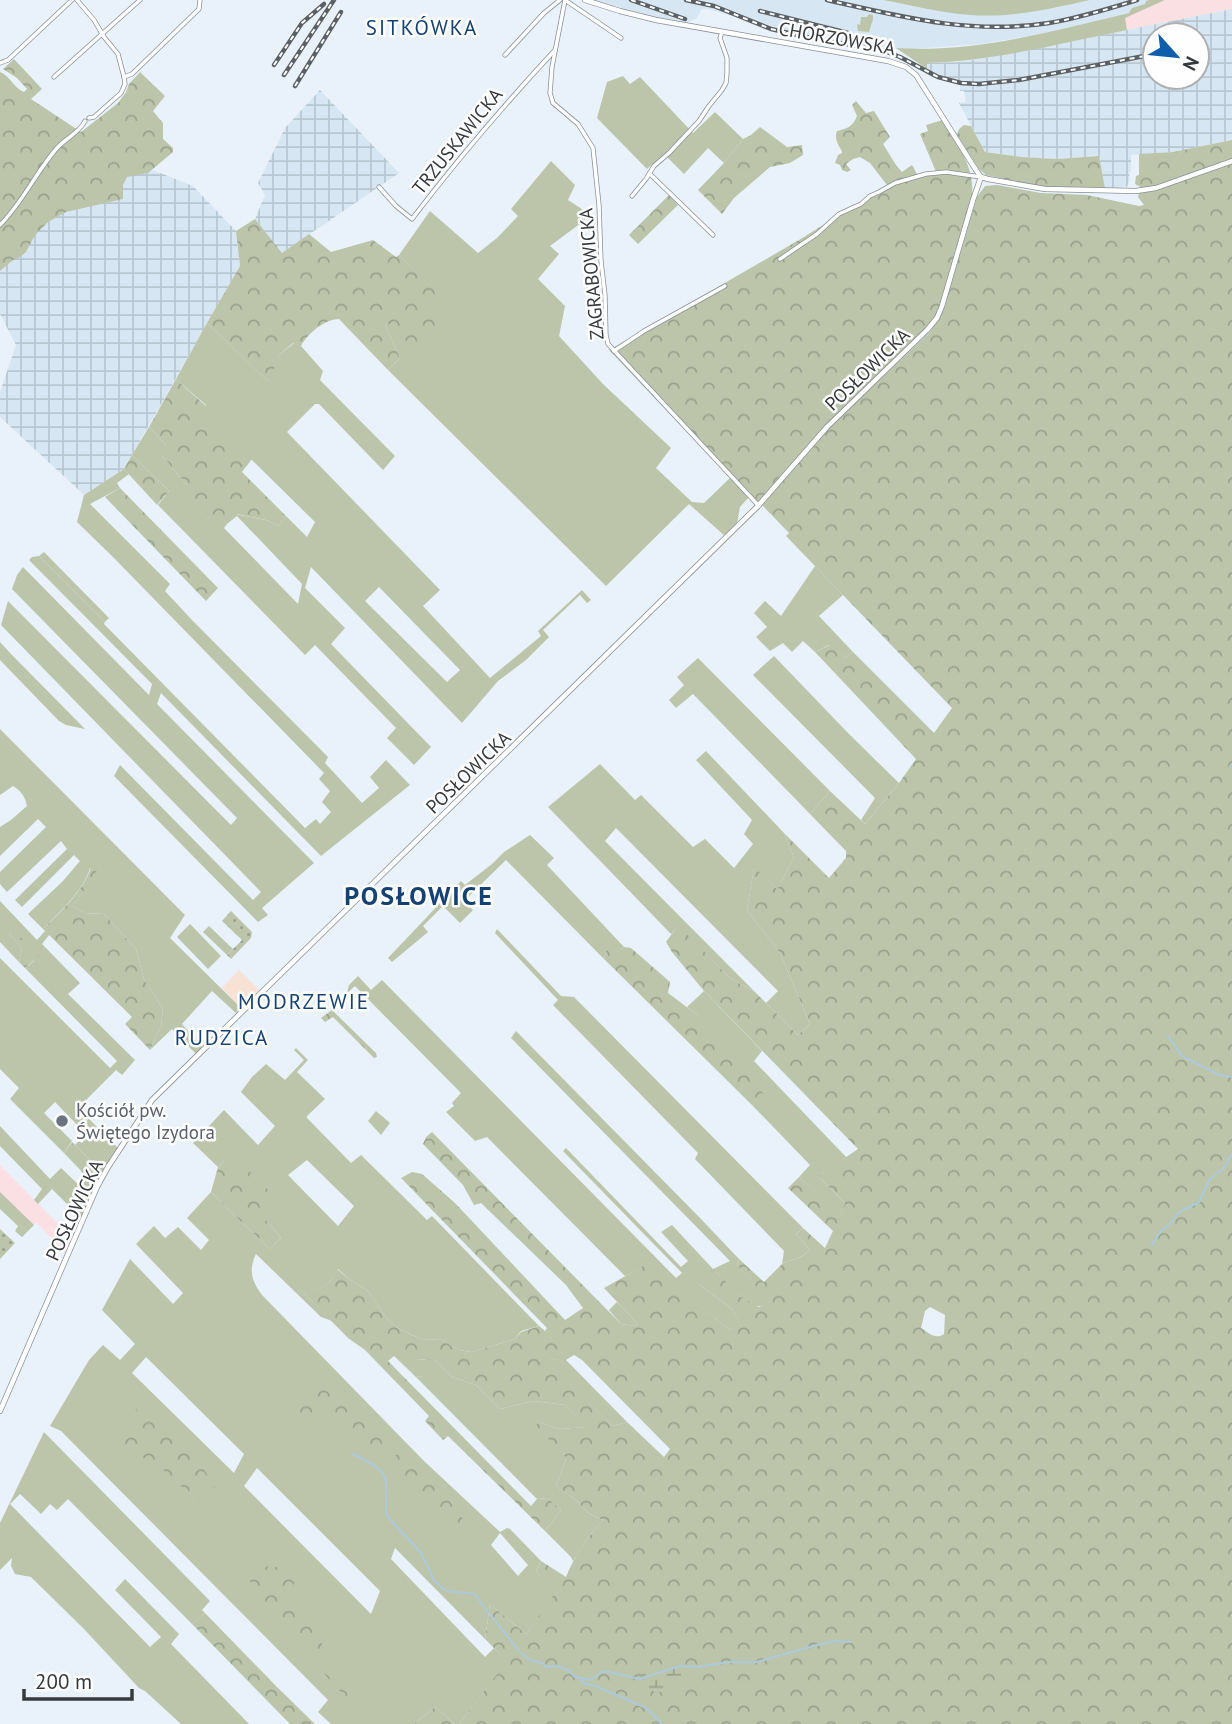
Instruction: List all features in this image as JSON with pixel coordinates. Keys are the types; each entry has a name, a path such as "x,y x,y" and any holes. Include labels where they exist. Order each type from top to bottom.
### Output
{"street":[{"path":"0,63 8,61 75,0 94,20 118,54 124,77 124,89 117,98 94,117 87,119 80,129 57,149 15,209 0,225"},
{"path":"54,77 140,0"},
{"path":"124,77 132,75 199,9 200,0"},
{"path":"505,55 544,13 563,0 621,38"},
{"name":"ZAGRABOWICKA","path":"563,0 550,88 553,103 578,124 593,148 608,344 759,506"},
{"name":"CHORZOWSKA","path":"585,0 644,18 906,66 927,90 981,177"},
{"path":"632,196 654,166 699,121 726,83 727,58 721,43 722,32"},
{"name":"TRZUSKAWICKA","path":"379,187 412,219 477,137 556,48"},
{"path":"780,259 839,215 861,204 870,196 895,183 926,174 946,172 1045,189 1141,190 1156,188 1232,161"},
{"path":"650,174 712,235"},
{"name":"POSŁOWICKA","path":"0,1411 97,1187 152,1100 759,506 827,427 921,337 936,318 944,302 981,177"},
{"path":"614,351 725,286"}],"shaded area":[{"path":"593,0 883,0 971,15 1008,14 1090,0 1149,0 1146,4 1132,8 1130,13 1052,32 981,44 866,49 763,29 708,9 702,9 697,18 687,23"},
{"path":"1165,0 1232,0 1232,9 1172,21 1141,21 1141,27 1127,30 1124,18"},
{"path":"1232,9 1232,140 1173,152 1131,155 1131,172 1127,187 1105,188 1099,156 1057,159 985,152 959,103 966,102 960,85 925,74 927,63 958,62 1141,27 1141,91 1211,91 1211,21 1172,21"},
{"path":"320,90 399,173 282,253 255,219 265,195 258,183 285,128"},
{"path":"145,167 193,186 236,231 240,266 124,469 84,495 0,417 0,392 16,345 0,314 0,214"},
{"path":"239,970 259,990 241,1008 222,988"},
{"path":"0,1165 72,1238 66,1254 36,1222 34,1225 0,1192"}],"green space":[{"path":"883,0 1090,0 1030,12 985,16 948,13"},
{"path":"1149,0 1165,0 1125,18 1127,30 1028,51 927,63 927,69 896,48 955,47 1014,39 1129,13 1132,8"},
{"path":"869,14 873,15 873,19 869,32 858,31 857,24 860,25 861,17 867,17"},
{"path":"14,59 42,89 31,99 81,132 118,103 140,72 165,96 153,111 163,123 163,139 173,148 173,152 148,173 127,177 123,185 123,199 66,212 48,222 35,235 26,252 0,271 0,72 24,92 27,89 3,69"},
{"path":"623,76 630,84 640,77 693,133 715,112 743,139 724,163 708,148 684,174 664,154 647,169 597,118 607,82"},
{"path":"856,101 866,113 874,111 890,137 883,144 896,165 902,172 912,165 918,176 937,174 920,134 928,131 926,125 943,120 968,166 972,197 941,304 926,329 849,403 760,502 757,502 744,492 609,350 799,240 887,185 870,163 860,157 846,164 851,170 847,172 835,163 838,155 842,153 836,139 837,131 849,127 855,120 857,116 852,105"},
{"path":"964,125 971,126 985,152 1057,159 1099,156 1105,188 1042,187 986,175 979,169 957,135"},
{"path":"760,127 787,147 802,145 803,155 790,163 770,167 734,198 722,214 698,190 743,139"},
{"path":"1232,140 1232,160 1155,187 1144,189 1135,184 1136,176 1139,175 1139,154 1173,152"},
{"path":"551,161 575,185 568,200 585,211 585,220 550,246 559,254 538,279 565,306 559,336 603,384 671,448 656,468 692,502 704,503 731,477 749,497 740,507 737,524 726,537 689,504 606,586 388,370 400,358 385,325 387,321 438,293 399,255 430,211 478,253 518,216 511,209"},
{"path":"1232,162 1232,1724 459,1724 507,1661 485,1639 490,1604 526,1634 554,1594 536,1571 541,1561 566,1577 582,1547 603,1520 588,1513 556,1486 566,1460 563,1453 535,1426 539,1422 559,1429 586,1427 565,1405 534,1401 500,1409 476,1385 452,1377 435,1360 417,1359 426,1374 416,1377 394,1356 388,1361 531,1506 537,1499 548,1498 561,1510 545,1531 448,1436 443,1440 425,1421 429,1416 365,1350 348,1338 303,1292 324,1286 337,1269 368,1291 387,1319 401,1330 421,1339 442,1340 459,1350 471,1352 515,1339 521,1332 539,1326 545,1331 547,1328 401,1178 412,1172 422,1174 455,1203 565,1320 583,1308 566,1285 481,1203 474,1205 463,1185 423,1144 432,1132 621,1324 636,1326 637,1323 604,1288 647,1264 730,1330 741,1327 732,1309 699,1284 700,1274 713,1269 741,1297 759,1307 770,1302 737,1265 739,1259 764,1282 782,1264 810,1250 796,1234 803,1228 825,1248 833,1231 788,1188 799,1177 841,1215 845,1203 818,1176 858,1149 704,991 666,942 678,925 730,978 755,992 798,1035 810,1024 780,953 747,910 754,867 777,889 794,858 784,833 829,878 846,858 846,851 810,814 830,791 865,824 916,759 815,652 830,645 845,658 853,652 934,733 952,708 786,536 789,533 762,505 821,436 930,332 943,311 977,197 985,186 1087,195 1139,206 1144,205 1138,197 1139,193","holes":["930,1307 945,1315 944,1334 941,1336 932,1335 921,1328 925,1311","574,1355 670,1449 664,1457 627,1422 613,1426 547,1363 551,1359 564,1361"]},
{"path":"669,195 678,205 638,244 629,235"},
{"path":"255,219 282,253 309,234 331,252 373,240 396,257 399,255 439,293 430,299 451,324 430,345 422,340 412,347 387,322 385,325 400,358 388,370 339,319 334,320 317,328 301,346 293,343 279,355 269,382 207,323 240,266 236,231"},
{"path":"207,323 268,381 279,355 294,343 301,346 323,371 320,380 395,456 383,470 319,404 315,404 287,432 440,590 423,606 490,678 541,636 538,631 582,590 591,600 587,603 580,595 543,630 549,637 526,660 498,681 462,723 311,567 305,588 345,628 331,644 431,747 414,765 387,738 396,728 315,645 305,655 158,505 169,491 132,455 149,427 166,445 162,456 187,485 207,519 217,513 227,524 224,528 298,604 302,584 235,514 266,520 278,526 286,516 307,537 315,522 203,412 206,405 176,379","holes":["379,587 460,670 447,682 365,601"]},
{"path":"176,379 206,406 204,412 252,459 242,472 286,516 278,526 266,520 237,514 227,524 217,514 207,519 186,500 187,485 162,456 162,449 166,445 149,427"},
{"path":"132,455 169,491 157,505 124,469"},
{"path":"124,469 129,474 117,483 120,488 90,504 170,584 165,591 328,757 325,763 362,803 379,788 370,777 386,760 410,785 321,856 161,693 157,704 314,863 262,908 268,915 258,922 114,776 120,765 253,900 261,892 1,625 8,601 231,825 237,818 12,589 23,567 149,695 152,684 29,560 39,556 305,828 316,819 320,824 331,812 322,802 330,791 319,779 324,773 77,522 84,495"},
{"path":"120,488 218,588 206,601 105,497"},
{"path":"44,552 109,618 105,622 39,556"},
{"path":"815,566 843,595 819,616 853,652 845,658 829,645 815,652 803,641 792,652 783,643 770,651 756,637 767,627 754,613 765,601 781,616"},
{"path":"0,642 85,729 59,721 0,660"},
{"path":"774,656 899,783 865,824 861,820 875,798 753,675"},
{"path":"698,658 830,791 810,814 693,694 676,708 669,700 684,685 677,677"},
{"path":"0,729 185,915 170,938 241,1008 236,1013 212,991 182,1024 203,1048 196,1054 172,1029 150,1050 161,1026 163,1009 144,979 136,949 104,914 84,913 73,906 96,872 90,868 77,893 43,929 28,914 80,861 74,855 22,907 15,900 67,849 61,841 7,892 0,884 0,872 46,827 38,819 0,856 0,827 27,806 22,794 13,786 0,795"},
{"path":"706,751 784,833 794,858 777,889 754,868 747,910 780,953 810,1024 798,1035 766,1003 778,991 616,828 605,841 755,992 730,978 678,926 671,934 548,807 600,764 635,800 641,795 693,847 705,839 734,868 753,844 744,834 752,820 696,760"},
{"path":"530,835 554,858 547,865 624,947 618,952 606,951 604,959 506,860 464,901 473,910 460,923 443,906 423,926 428,932 392,962 388,958 461,881 465,885 504,852"},
{"path":"91,867 97,872 73,906 84,913 104,914 136,949 144,979 163,1009 161,1026 150,1050 125,1024 132,1017 43,929 77,893"},
{"path":"0,901 37,940 45,931 50,934 42,944 80,983 68,994 135,1060 122,1075 116,1070 78,1108 118,1148 102,1172 75,1145 84,1141 86,1134 55,1102 44,1113 72,1141 64,1153 10,1099 19,1088 0,1069 0,958 110,1068 117,1061 25,968 34,961 13,931 9,934 22,948 19,962 0,942"},
{"path":"231,911 252,932 251,938 231,959 227,955 242,940 222,921"},
{"path":"190,924 221,956 208,969 177,937"},
{"path":"209,926 233,949 227,955 203,932"},
{"path":"497,929 561,996 574,997 803,1228 796,1234 810,1250 782,1264 784,1251 695,1159 698,1153 553,1005 558,1000 495,933"},
{"path":"13,930 39,956 25,968 19,962 22,948 9,934"},
{"path":"624,947 631,948 670,982 668,993 696,1014 744,1060 741,1068 764,1094 758,1106 753,1106 604,959 606,951 612,949 618,952"},
{"path":"358,976 371,990 382,980 676,1278 682,1273 563,1151 566,1148 681,1267 688,1261 661,1232 672,1225 713,1269 699,1284 732,1309 742,1328 730,1330 647,1265 625,1276 487,1137 475,1141 446,1112 454,1106 452,1103 461,1093 355,986 347,993 349,985"},
{"path":"704,991 762,1051 754,1061 847,1158 818,1176 845,1203 841,1216 799,1177 810,1165 753,1106 758,1106 741,1068 687,1007"},
{"path":"332,1010 377,1057 374,1058 333,1017 325,1022 321,1018"},
{"path":"516,1031 739,1259 737,1265 771,1302 760,1306 748,1302 713,1269 730,1261 511,1038"},
{"path":"296,1048 308,1060 297,1072 325,1099 307,1118 351,1163 361,1155 427,1220 432,1216 539,1326 521,1331 515,1339 471,1352 459,1350 442,1340 421,1339 401,1330 387,1319 368,1291 338,1269 324,1286 304,1293 332,1321 321,1317 256,1254 252,1265 254,1281 262,1295 424,1461 500,1532 510,1529 541,1561 536,1571 555,1594 526,1634 490,1604 485,1639 395,1548 391,1559 485,1657 494,1648 508,1661 459,1724 455,1724 435,1707 414,1724 331,1724 318,1712 328,1700 61,1431 50,1426 89,1360 103,1345 120,1360 135,1344 102,1310 130,1259 173,1304 183,1293 136,1244 154,1226 165,1238 178,1227 201,1250 209,1240 187,1218 211,1192 270,1249 281,1238 224,1161 218,1167 193,1143 224,1110 258,1145 275,1126 241,1092 266,1064 285,1080 304,1060 294,1050","holes":["307,1160 354,1206 338,1226 288,1175","146,1357 244,1454 234,1473 132,1373","257,1468 380,1591 371,1614 244,1486","500,1533 528,1565 518,1576 491,1545"]},
{"path":"376,1111 390,1123 381,1135 368,1121"},
{"path":"0,1126 50,1179 61,1168 81,1187 72,1197 86,1192 91,1197 81,1218 52,1189 38,1204 34,1200 42,1189 0,1146"},
{"path":"72,1142 102,1172 91,1197 86,1193 78,1201 71,1197 88,1178 64,1153"},
{"path":"224,1161 243,1165 274,1196 266,1220 281,1238 270,1249 211,1192 218,1167"},
{"path":"0,1192 34,1225 22,1237 15,1231 18,1226 0,1209"},
{"path":"0,1229 15,1243 0,1259"},
{"path":"617,1302 637,1323 636,1326 621,1324 609,1310"},
{"path":"416,1359 435,1360 452,1377 476,1385 500,1409 534,1401 565,1405 587,1427 559,1429 539,1422 566,1460 556,1486 588,1513 603,1520 573,1561 545,1531 561,1510 548,1498 537,1499 416,1377 423,1376"},
{"path":"551,1359 566,1360 627,1422 613,1426 546,1363"},
{"path":"315,1381 329,1384 370,1417 386,1435 378,1452 328,1416 303,1416 291,1402"},
{"path":"141,1400 194,1454 215,1487 198,1502 151,1459 138,1457 122,1443 138,1414 135,1407"},
{"path":"44,1432 210,1601 202,1610 205,1613 192,1624 68,1499 57,1510 50,1504 41,1514 20,1494 10,1504 150,1647 161,1637 115,1590 125,1579 179,1634 171,1644 249,1724 181,1724 139,1688 31,1577 15,1574 11,1566 12,1558 0,1570 0,1523"},
{"path":"400,1452 446,1496 464,1521 455,1531 411,1489 388,1462"},
{"path":"260,1566 286,1568 295,1579 290,1598 307,1621 323,1632 321,1656 350,1692 347,1699 306,1654 243,1597 252,1585 245,1571"},
{"path":"205,1613 315,1724 290,1724 192,1624"},
{"path":"674,1665 682,1675 681,1684 673,1692 655,1692 646,1687 641,1671 646,1673"},
{"path":"435,1707 455,1724 414,1724"}],"waterway":[{"path":"1168,1036 1182,1056 1219,1075 1232,1077"},
{"path":"1152,1245 1179,1212 1199,1202 1209,1180 1223,1169 1232,1154"},
{"path":"353,1454 381,1471 386,1483 386,1515 421,1553 434,1580 447,1591 474,1594 519,1651"},
{"path":"521,1653 546,1667 556,1666 568,1670 575,1677 590,1680 604,1671 640,1679 680,1666 757,1662 835,1641 851,1642"},
{"path":"580,1678 586,1684 646,1708 662,1724"}],"railway":[{"path":"284,75 334,0"},
{"path":"631,0 685,19"},
{"path":"686,0 714,6 771,29 882,50 938,77 961,83 1019,80 1141,57"},
{"path":"827,0 937,22 992,27 1060,21 1137,0"},
{"path":"274,65 302,23 324,4"},
{"path":"760,11 848,33"},
{"path":"295,86 341,12"}],"place":[{"name":"Kościół pw. Świętego Izydora","path":"62,1121"}],"district":[{"name":"SITKÓWKA","path":"422,28"},
{"name":"POSŁOWICE","path":"419,896"},
{"name":"MODRZEWIE","path":"304,1002"},
{"name":"RUDZICA","path":"222,1038"}]}
